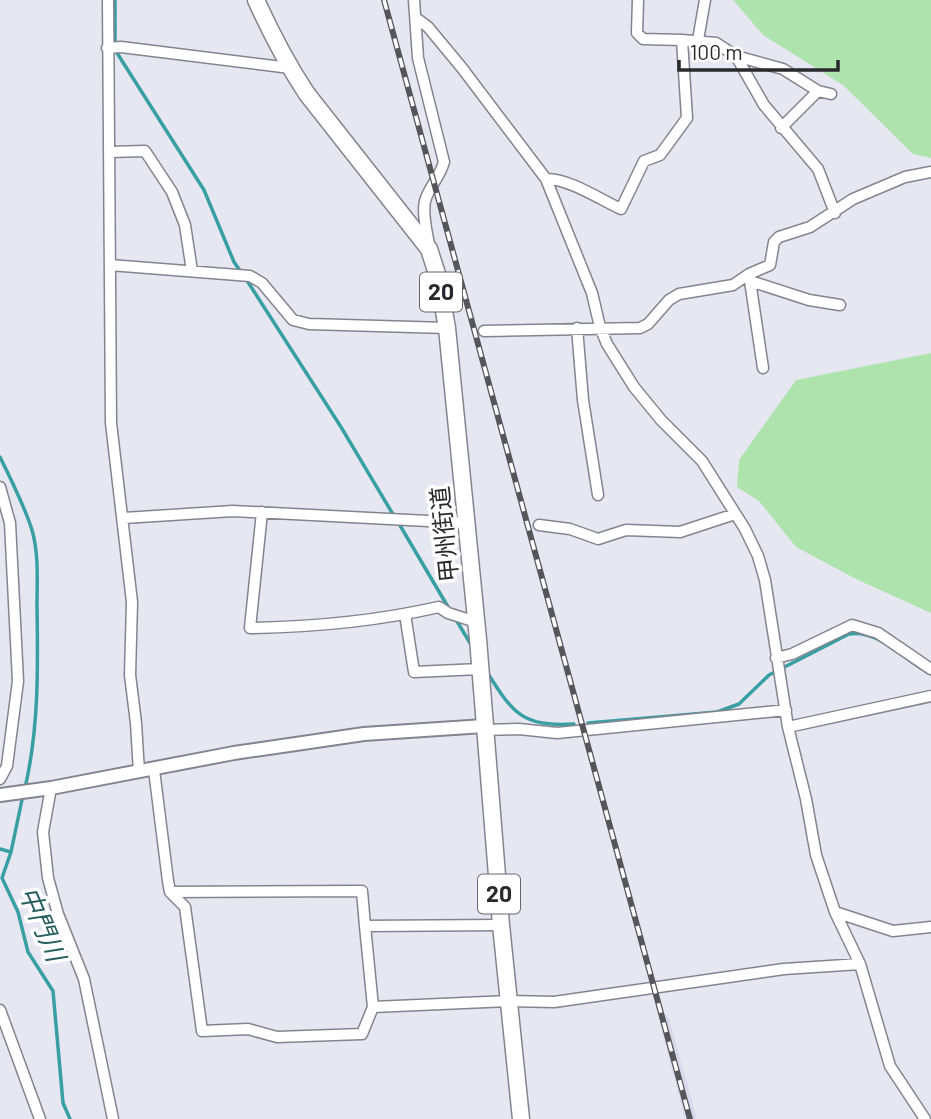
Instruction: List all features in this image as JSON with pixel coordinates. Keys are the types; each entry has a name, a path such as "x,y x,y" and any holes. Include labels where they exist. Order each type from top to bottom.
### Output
{"highway":[{"name":"甲州街道","path":"256,0 290,68 429,248 443,302 467,523 469,620 478,639 501,925 521,1119"}],"street":[{"path":"108,0 113,48 109,152 111,423 132,603 130,675 139,772"},
{"path":"414,0 418,58 444,162 424,204 429,248"},
{"path":"638,0 636,33 643,38 716,43 736,56 783,69 818,91 831,94"},
{"path":"698,40 705,0"},
{"path":"416,18 428,27 462,68 546,179 592,293 607,344 634,387 661,420 702,461 758,556 765,580 788,727 806,799 816,855 835,912 860,964 890,1066 925,1119"},
{"path":"546,179 572,186 621,209 644,161 660,155 687,118 682,40"},
{"path":"113,48 290,68"},
{"path":"736,56 756,92 781,128 818,169 835,213"},
{"path":"781,128 818,91"},
{"path":"109,152 145,151 172,192 185,225 192,271"},
{"path":"484,331 640,328 648,324 669,300 679,295 733,285 750,278 769,265 774,242 779,237 810,227 853,199 905,177 931,172"},
{"path":"110,265 250,276 262,283 293,320 309,324 447,328"},
{"path":"750,278 809,300 840,305"},
{"path":"750,278 763,368"},
{"path":"577,328 583,400 598,495"},
{"path":"0,486 10,523 18,681 7,766 0,779"},
{"path":"124,518 233,511 467,523"},
{"path":"262,512 250,628 302,627 439,607 469,620"},
{"path":"539,525 570,529 598,539 626,530 680,532 735,514"},
{"path":"405,614 414,672 480,669"},
{"path":"776,660 852,625 878,633 931,669"},
{"path":"788,727 931,696"},
{"path":"0,794 46,789 234,753 363,734 484,728 557,733 786,710"},
{"path":"154,770 170,892 185,907 202,1031 248,1030 277,1037 362,1034 373,1007 362,891 170,892"},
{"path":"46,789 43,832 48,878 58,914 84,979 113,1119"},
{"path":"835,912 894,931 931,927"},
{"path":"365,926 501,925"},
{"path":"373,1007 509,1001 554,1002 784,969 860,964"},
{"path":"0,1010 40,1119"}],"shaded area":[{"path":"668,1015 697,1119 685,1119 658,1017"}],"green space":[{"path":"733,0 931,0 931,158 913,154 843,85 763,35"},
{"path":"931,353 931,613 858,580 796,547 759,501 737,487 739,460 796,380"}],"waterway":[{"path":"115,0 117,53 204,190 234,262 241,272"},
{"path":"246,279 341,427 394,516"},
{"name":"中門川","path":"0,457 29,521 37,558 37,697 25,788"},
{"path":"398,522 451,612"},
{"path":"455,618 473,648"},
{"path":"588,723 717,712 739,704 769,675 849,634 871,636 931,674"},
{"path":"487,672 504,698 521,715 543,723 574,724"},
{"name":"中門川","path":"23,795 11,852 2,878 18,912 28,952 53,991 63,1103 70,1119"},
{"path":"0,849 11,852"}],"railway":[{"path":"384,0 690,1119"}]}
